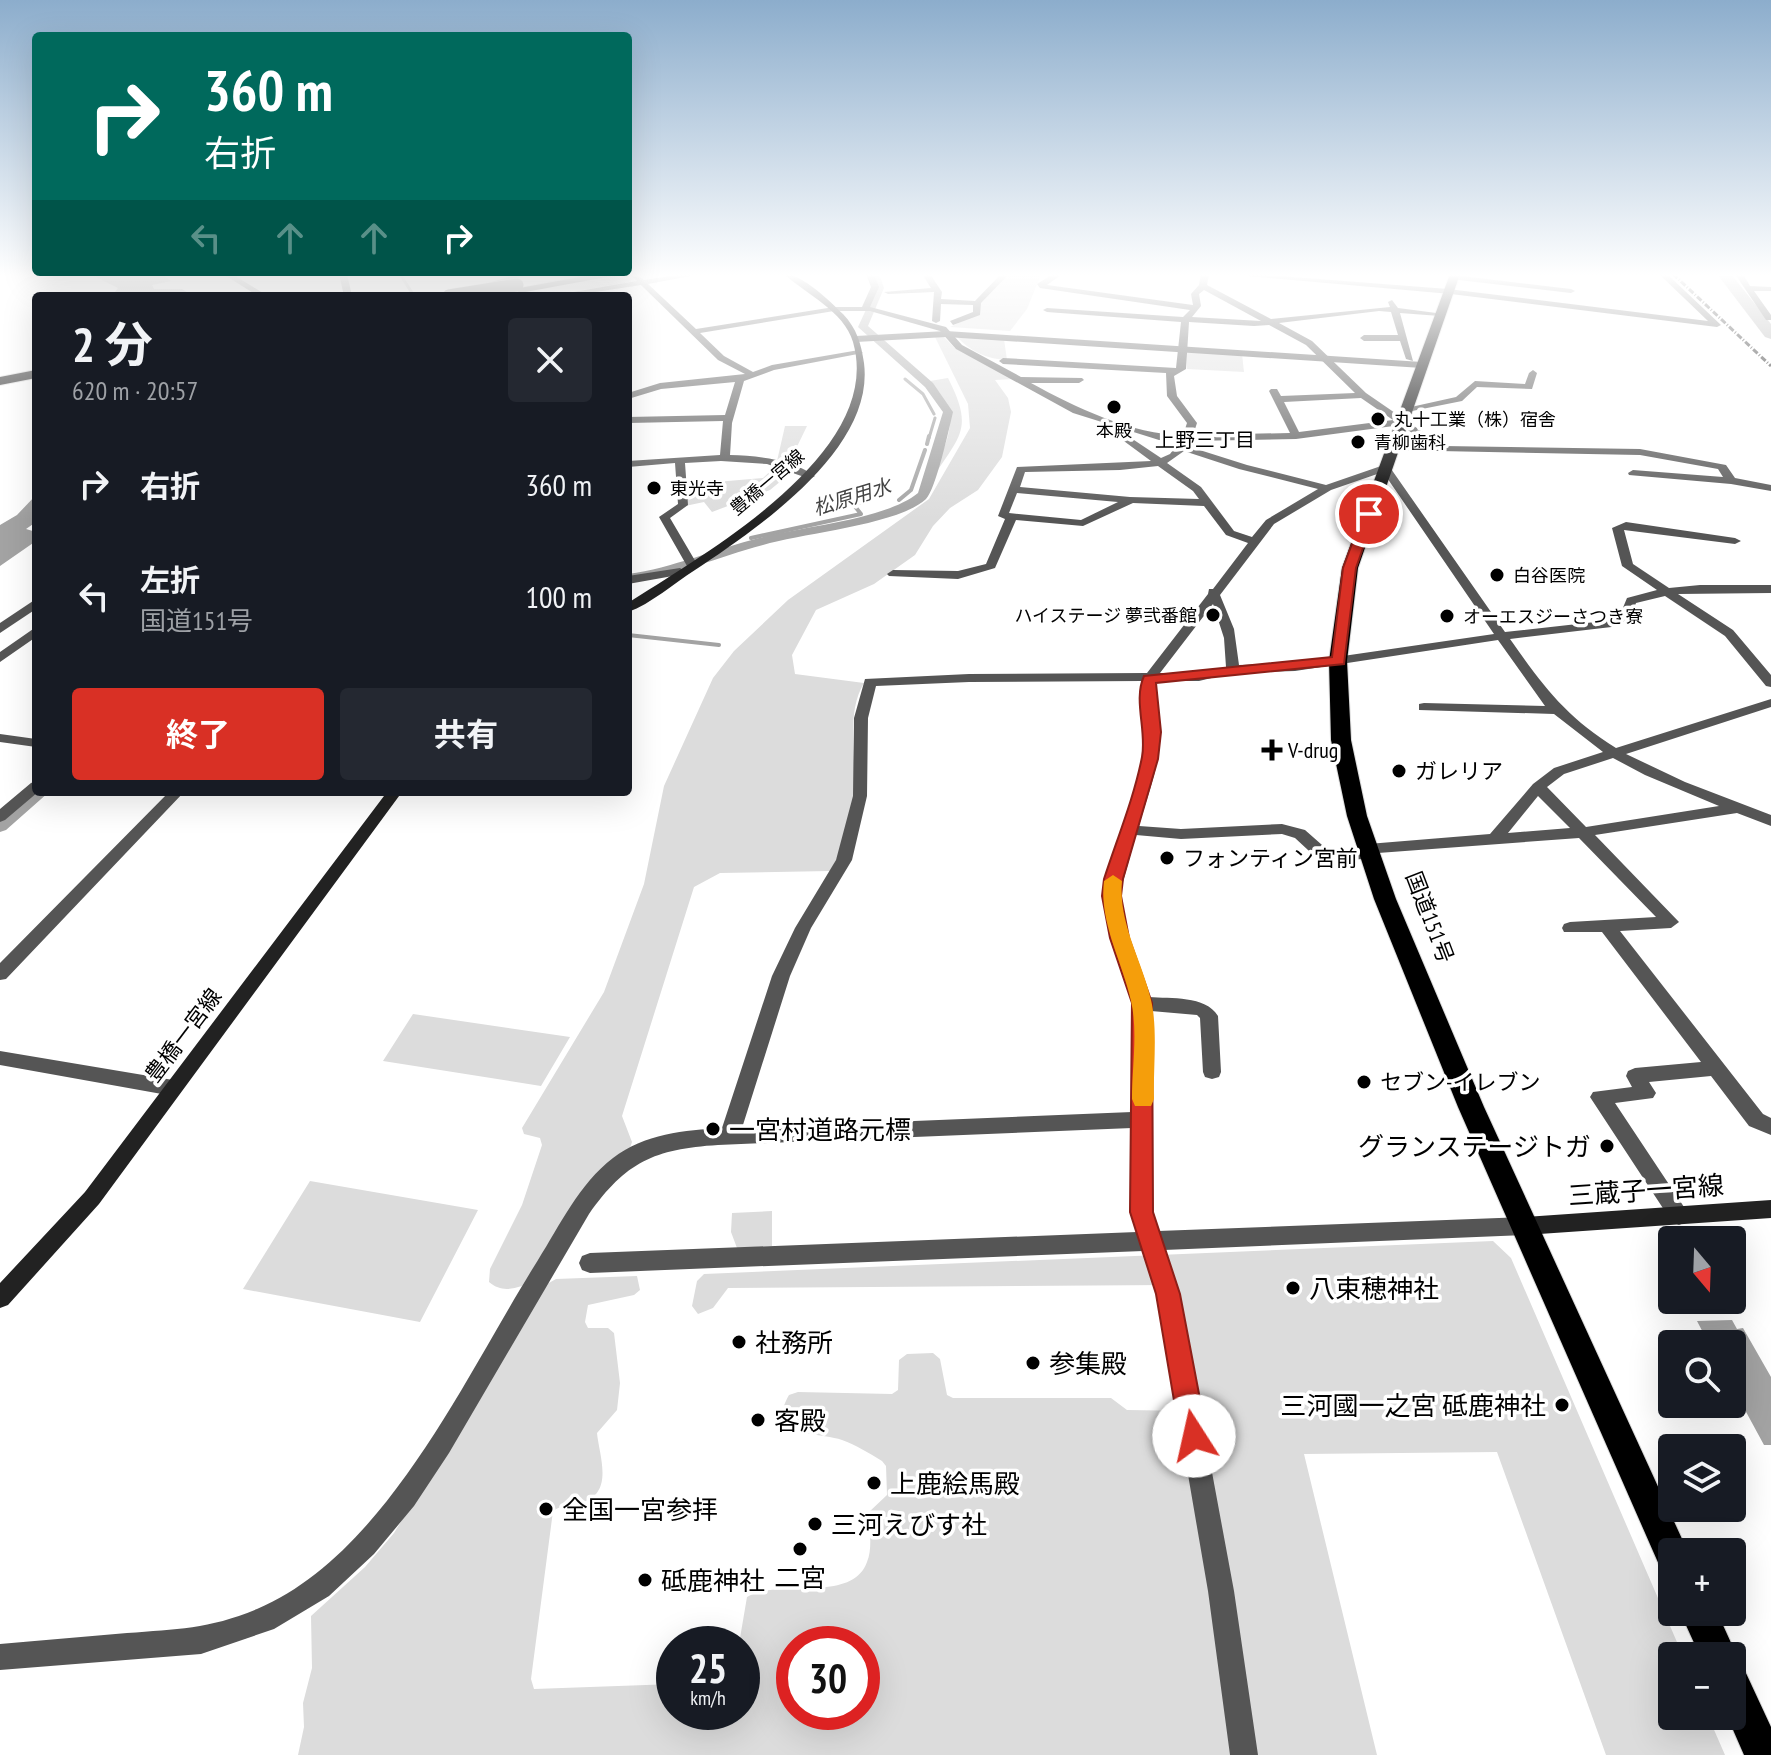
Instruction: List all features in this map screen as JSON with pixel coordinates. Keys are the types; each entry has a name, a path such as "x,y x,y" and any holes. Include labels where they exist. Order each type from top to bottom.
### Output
{"highway":[{"name":"国道151号","path":"1419,356 1404,415 1350,568 1338,661 1341,740 1369,851 1460,1082 1664,1538"},
{"path":"0,384 32,378"},
{"path":"1746,1715 1764,1755"}],"main road":[{"name":"豊橋一宮線","path":"632,605 810,476 839,441 859,401 862,371 859,356"},
{"name":"豊橋一宮線","path":"0,1298 92,1198 392,796"},
{"name":"三蔵子一宮線","path":"1525,1226 1771,1209"}],"street":[{"path":"719,356 751,374"},
{"path":"632,395 673,384 740,379 751,374 844,356"},
{"path":"975,356 1076,411 1106,423 1184,443 1243,467 1327,488"},
{"path":"1131,500 1083,523 1003,516 1021,469 1118,467 1169,459 1184,443 1191,420 1177,405 1169,386 1169,375 1182,369 1182,356"},
{"path":"1306,356 1416,362"},
{"path":"1413,356 1416,362"},
{"path":"1323,357 1363,395 1404,415 1439,447"},
{"path":"1003,361 1177,371"},
{"path":"1184,443 1296,436 1404,415 1459,399 1475,384 1529,387 1533,373"},
{"path":"725,458 728,418 740,379"},
{"path":"1020,380 1079,380"},
{"path":"1296,436 1276,394 1363,395"},
{"path":"632,420 728,418"},
{"path":"1106,423 1161,461 1210,503 1230,533 1252,541"},
{"path":"1130,440 1162,438"},
{"path":"1244,1755 1197,1451 1168,1294 1141,1212 1142,1003 1120,938 1111,896 1113,879 1131,830 1150,759 1153,732 1147,698 1149,679 1252,541 1270,522 1327,488 1389,458 1439,447 1557,448 1667,455 1722,467 1731,481"},
{"path":"632,464 725,458 776,463 810,476"},
{"path":"1389,458 1505,638 1556,710 1613,754 1668,783 1771,821"},
{"path":"680,461 683,505 664,517 691,564"},
{"path":"1633,473 1731,481 1771,488"},
{"path":"1012,489 1131,500 1210,503"},
{"path":"893,574 958,575 991,566 1012,517"},
{"path":"1735,541 1626,525 1618,528 1628,566 1661,591 1729,633 1771,683"},
{"path":"632,579 680,572"},
{"path":"729,1138 781,976 803,928 844,860 860,796 861,718 870,682 969,678 1199,677 1232,669 1295,667 1448,643 1616,623 1626,617 1631,601 1661,591 1694,586 1771,589"},
{"path":"1213,592 1228,622 1233,646 1232,669"},
{"path":"0,629 32,607"},
{"path":"0,658 32,634"},
{"path":"1493,841 1538,787 1559,771 1771,703"},
{"path":"1424,707 1556,710"},
{"path":"0,738 32,742"},
{"path":"1538,787 1671,922 1570,928"},
{"path":"0,817 32,789"},
{"path":"0,974 173,796"},
{"path":"1131,830 1181,834 1282,829 1300,834 1327,858 1369,851 1585,832 1740,808"},
{"path":"1607,926 1756,1120 1771,1127"},
{"path":"1142,1003 1202,1009 1209,1016 1212,1072"},
{"path":"0,1058 173,1088"},
{"path":"1679,1216 1600,1097 1646,1093 1635,1076 1716,1068"},
{"path":"0,1657 198,1641 239,1630 296,1604 363,1551 406,1498 520,1306 605,1179 636,1153 658,1145 729,1138 1142,1119"},
{"path":"590,1263 1525,1226"}],"shaded area":[{"path":"944,356 970,356 1015,379 995,380 1008,398 1011,412 1002,457 978,490 950,508 933,526 915,555 874,584 816,610 792,655 795,674 864,683 858,695 853,723 853,803 846,834 830,871 720,873 694,887 622,1116 632,1142 630,1148 587,1186 522,1286 509,1289 497,1287 489,1282 490,1269 522,1205 542,1145 540,1138 524,1134 522,1128 604,992 644,884 664,786 713,678 734,651 788,600 929,499 970,428 968,404"},
{"path":"987,356 1006,356 1007,360"},
{"path":"1187,356 1242,356 1244,372 1187,369"},
{"path":"948,378 961,410 962,422 956,442 931,481 947,441 950,418 941,394 930,381"},
{"path":"785,426 807,426 793,455 805,457 796,466 777,461"},
{"path":"776,466 793,471 770,490 712,512 704,502 685,506 686,494 706,491 704,483 763,478"},
{"path":"32,499 32,525 26,529 32,531 32,544 0,566 0,525 17,515"},
{"path":"413,1014 570,1037 541,1086 383,1061"},
{"path":"310,1181 478,1210 420,1322 243,1289"},
{"path":"772,1211 772,1246 737,1248 731,1232 732,1213"},
{"path":"1493,1241 1511,1258 1658,1598 1658,1626 1670,1626 1677,1642 1658,1642 1658,1730 1714,1730 1725,1755 1606,1755 1497,1452 1304,1454 1377,1755 298,1755 304,1727 303,1703 312,1668 311,1616 365,1567 394,1533 547,1284 556,1279 637,1276 640,1290 634,1295 588,1305 585,1322 588,1328 608,1328 614,1333 620,1383 617,1410 597,1433 602,1472 599,1490 584,1502 553,1511 531,1679 534,1689 656,1685 656,1730 760,1730 760,1626 742,1626 747,1597 777,1589 831,1587 846,1583 859,1575 867,1562 870,1550 869,1512 887,1495 886,1466 842,1440 809,1434 789,1426 783,1409 789,1395 798,1392 892,1394 898,1390 899,1360 907,1354 933,1353 940,1359 947,1395 953,1398 1111,1398 1127,1410 1190,1411 1199,1398 1181,1298 1168,1285 728,1288 713,1308 698,1314 692,1306 697,1281 704,1274"},
{"path":"1732,1320 1737,1329 1744,1330 1702,1330 1697,1321"},
{"path":"1746,1333 1771,1377 1771,1445 1764,1445 1746,1412"}],"waterway":[{"name":"松原用水","path":"632,577 657,574 761,541 888,513 912,504 924,494 948,412 929,385 896,356"},
{"path":"905,379 923,394 934,414"},
{"path":"929,438 935,418"},
{"path":"927,444 929,436"},
{"path":"899,500 911,490 925,450"},
{"path":"751,538 861,514 853,504 869,501"},
{"path":"632,635 719,645"},
{"name":"松原用水","path":"0,826 36,796"}],"railway":[{"path":"1760,356 1771,366"}],"slow traffic":[{"path":"1113,881 1111,896 1120,938 1142,1003 1143,1099"}],"place":[{"name":"本殿","path":"1114,407"},
{"name":"丸十工業（株）宿舎","path":"1378,419"},
{"name":"青柳歯科","path":"1358,442"},
{"name":"東光寺","path":"654,488"},
{"name":"白谷医院","path":"1497,575"},
{"name":"ハイステージ 夢弐番館","path":"1213,615"},
{"name":"オーエスジーさつき寮","path":"1447,616"},
{"name":"V-drug","path":"1272,750"},
{"name":"ガレリア","path":"1399,771"},
{"name":"フォンティン宮前","path":"1167,858"},
{"name":"セブン-イレブン","path":"1364,1082"},
{"name":"一宮村道路元標","path":"713,1129"},
{"name":"グランステージトガ","path":"1607,1146"},
{"name":"八束穂神社","path":"1293,1288"},
{"name":"社務所","path":"739,1342"},
{"name":"参集殿","path":"1033,1363"},
{"name":"三河國一之宮 砥鹿神社","path":"1562,1405"},
{"name":"客殿","path":"758,1420"},
{"name":"上鹿絵馬殿","path":"874,1483"},
{"name":"全国一宮参拝","path":"546,1509"},
{"name":"三河えびす社","path":"815,1524"},
{"name":"二宮","path":"800,1549"},
{"name":"砥鹿神社","path":"645,1580"}],"district":[{"name":"上野三丁目","path":"1205,440"}],"route":[{"path":"1194,1436 1168,1294 1141,1212 1142,1003 1120,938 1111,896 1113,879 1131,830 1150,759 1153,732 1147,698 1149,679 1199,677 1232,669 1295,667 1338,661 1343,600 1350,568 1369,514"}]}
